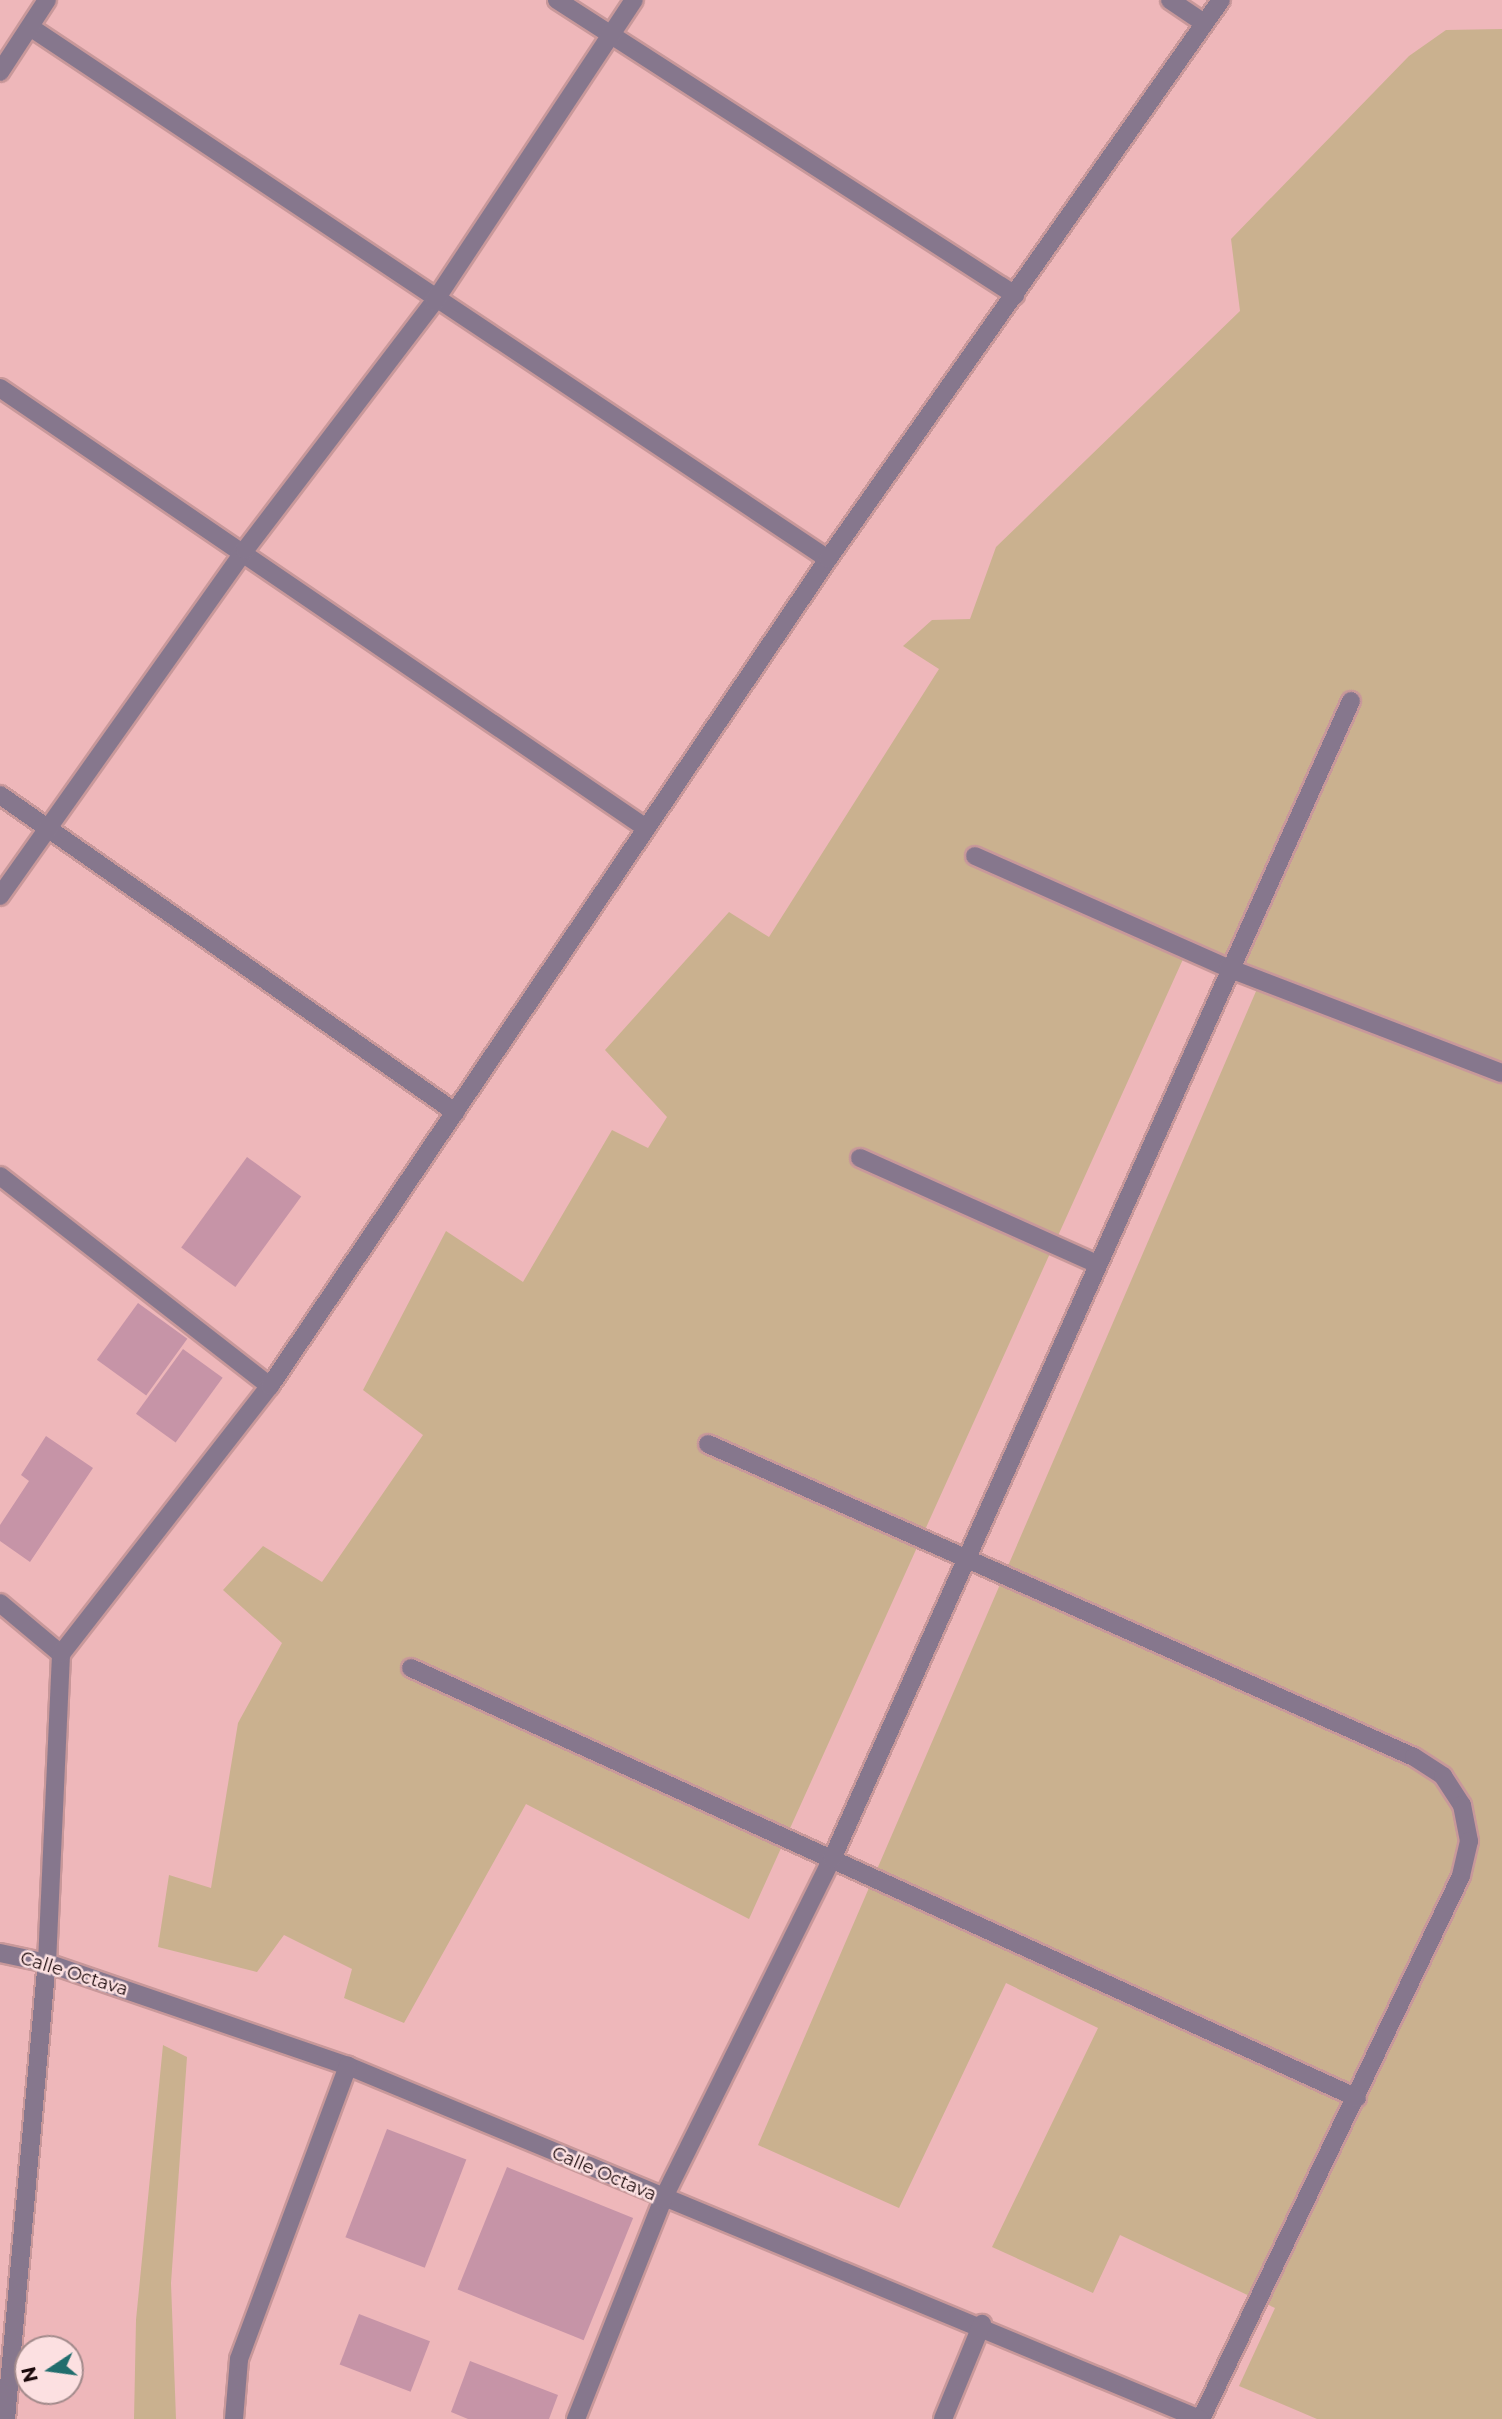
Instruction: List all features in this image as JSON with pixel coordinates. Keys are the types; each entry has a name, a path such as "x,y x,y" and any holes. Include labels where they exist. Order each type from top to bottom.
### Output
{"street":[{"path":"0,72 47,0"},
{"path":"557,0 1015,295"},
{"path":"0,896 45,828 245,550 434,302 634,0"},
{"path":"1170,0 1204,23"},
{"path":"6,2419 6,2356 47,1963 61,1654 270,1386 828,559 1221,0"},
{"path":"30,27 434,302 828,559"},
{"path":"0,388 245,550 646,828"},
{"path":"576,2419 663,2199 832,1858 1228,968 1351,701"},
{"path":"0,795 455,1112"},
{"path":"975,856 1228,968 1502,1073"},
{"path":"860,1158 1097,1264"},
{"path":"0,1176 270,1386"},
{"path":"708,1444 1413,1757 1454,1790 1468,1822 1467,1859 1357,2098 1200,2419"},
{"path":"0,1603 61,1654"},
{"path":"411,1668 1357,2098"},
{"name":"Calle Octava","path":"0,1953 47,1963 348,2066 663,2199 982,2324 1200,2419"},
{"path":"234,2419 239,2359 348,2066"},
{"path":"943,2419 982,2324"}],"shaded area":[{"path":"1502,29 1502,2419 1317,2419 1239,2386 1275,2308 1120,2235 1093,2293 992,2247 1098,2028 1006,1983 899,2208 758,2145 1260,982 1189,946 749,1919 526,1804 404,2023 344,1998 352,1969 284,1935 257,1972 158,1947 169,1875 211,1888 238,1723 282,1643 223,1590 263,1546 322,1582 423,1435 363,1390 446,1231 523,1282 612,1130 648,1148 667,1117 605,1050 729,912 769,937 939,669 903,646 932,620 970,619 996,547 1240,311 1231,239 1409,56 1446,30"},
{"path":"163,2045 187,2057 171,2283 176,2419 134,2419 136,2320"}],"building":[{"path":"247,1157 301,1196 235,1287 181,1248"},
{"path":"138,1303 187,1339 146,1395 97,1360"},
{"path":"183,1349 223,1378 176,1443 136,1414"},
{"path":"46,1436 93,1468 30,1562 0,1541 0,1525 29,1481 21,1475"},
{"path":"387,2129 466,2159 425,2268 345,2237"},
{"path":"507,2167 633,2218 584,2340 458,2289"},
{"path":"359,2314 430,2341 411,2392 340,2364"},
{"path":"470,2361 558,2395 549,2419 468,2419 451,2412"}]}
